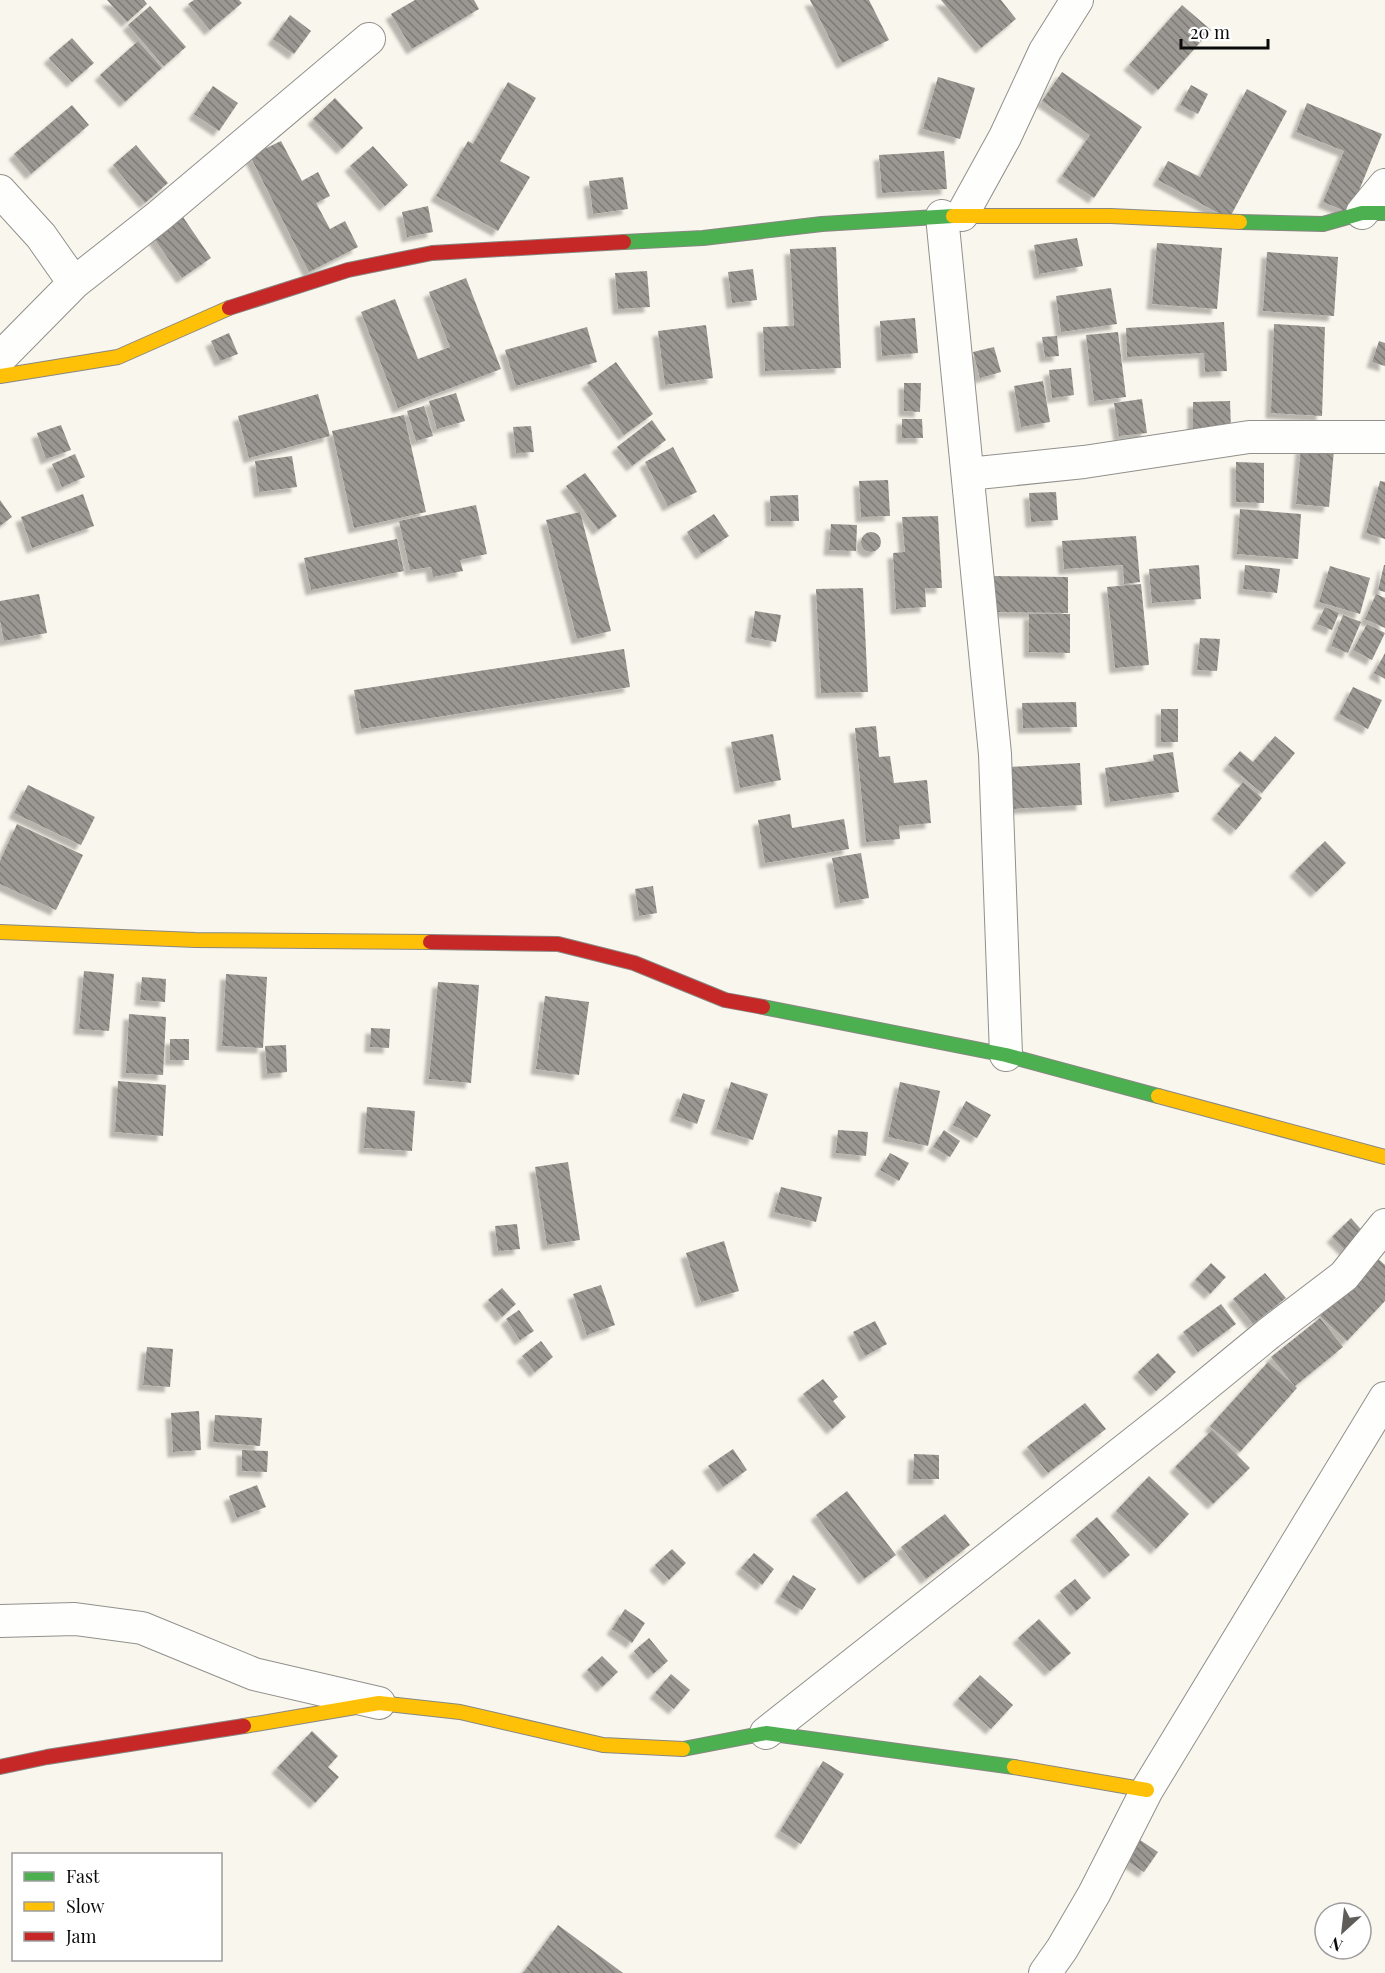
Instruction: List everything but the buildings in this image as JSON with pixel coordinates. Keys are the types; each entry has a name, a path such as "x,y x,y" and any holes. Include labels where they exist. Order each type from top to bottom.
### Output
{"street":[{"path":"1006,1055 995,754 968,474 952,216 1005,137 1045,51 1077,0"},
{"path":"0,358 74,283 159,216 369,39"},
{"path":"0,376 118,357 231,307 348,270 432,253 703,238 822,224 952,216 1111,216 1216,222 1323,224 1373,213 1385,185"},
{"path":"0,191 41,236 74,283"},
{"path":"968,474 1084,462 1249,437 1385,437"},
{"path":"0,932 195,940 396,940 558,944 634,963 724,1000 1006,1055 1385,1157"},
{"path":"766,1733 1344,1276 1385,1225"},
{"path":"1045,1973 1094,1894 1147,1790 1385,1398"},
{"path":"0,1621 75,1619 142,1628 254,1674 379,1703 460,1712 603,1745 679,1750 766,1733 994,1763 1147,1790"},
{"path":"0,1767 47,1757 130,1746 379,1703"}],"traffic: fast":[{"path":"1240,222 1323,224 1362,213 1385,213"},
{"path":"624,242 703,238 822,224 953,216"},
{"path":"763,1007 1006,1055 1158,1096"},
{"path":"683,1749 766,1733 1014,1767"}],"traffic: slow":[{"path":"953,216 1111,216 1240,222"},
{"path":"0,376 118,357 229,308"},
{"path":"0,932 195,940 430,942"},
{"path":"1158,1096 1385,1157"},
{"path":"244,1726 379,1703 460,1712 603,1745 683,1749"},
{"path":"1014,1767 1147,1790"}],"traffic: jam":[{"path":"229,308 348,270 432,253 624,242"},
{"path":"430,942 558,944 634,963 725,1000 763,1007"},
{"path":"0,1767 47,1757 244,1726"}]}
